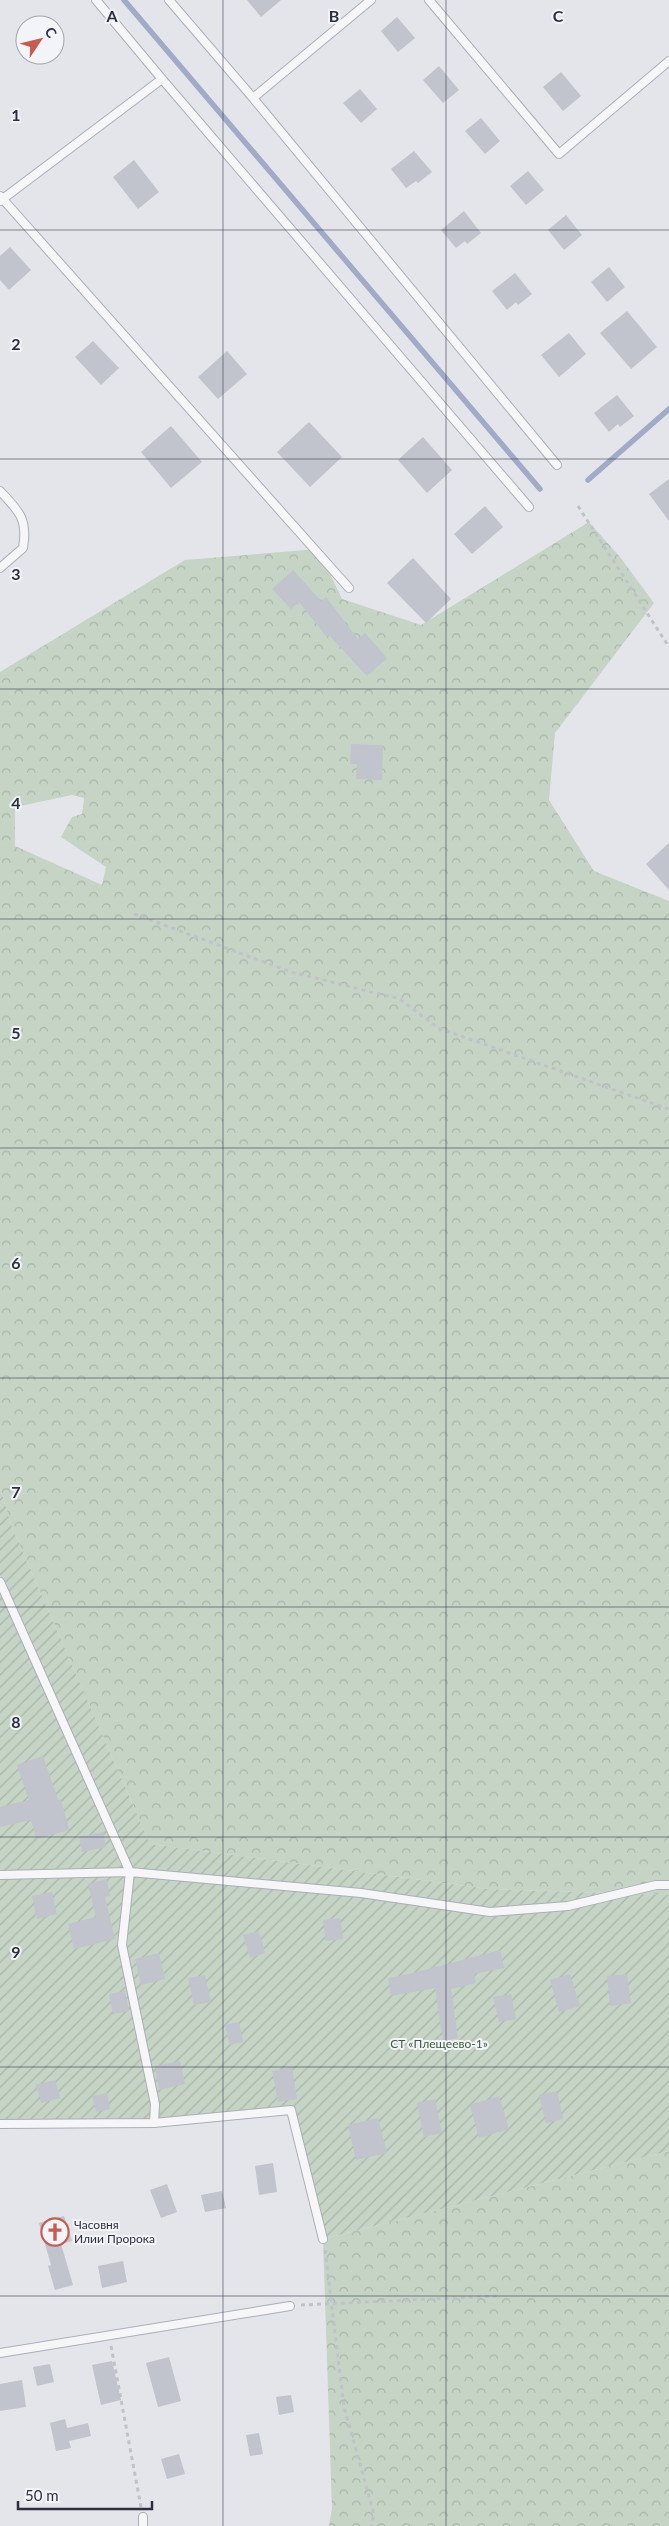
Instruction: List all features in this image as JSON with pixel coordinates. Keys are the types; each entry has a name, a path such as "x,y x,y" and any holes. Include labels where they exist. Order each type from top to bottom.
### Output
{"lane":[{"path":"96,0 529,507"},
{"path":"169,0 253,98 557,465"},
{"path":"253,98 372,0"},
{"path":"429,0 559,154 669,61"},
{"path":"162,79 1,198 349,588"},
{"path":"0,491 19,511 26,531 23,548 0,568"},
{"path":"0,1582 130,1872 122,1945 155,2104 154,2123"},
{"path":"0,1874 130,1872 361,1893 490,1912 568,1906 656,1885 669,1885"},
{"path":"0,2124 154,2123 291,2110 323,2239"},
{"path":"0,2353 290,2306"},
{"path":"143,2517 143,2526"}],"path":[{"path":"578,506 669,647"},
{"path":"134,914 291,972 400,999 438,1028 669,1109"},
{"path":"323,2239 344,2408 374,2514 371,2526"},
{"path":"290,2306 498,2296"},
{"path":"109,2335 143,2517"}],"green space":[{"path":"589,522 620,557 654,603 555,733 549,800 594,871 669,901 669,1895 489,1889 150,1844 12,1527 0,1488 0,672 185,560 318,549 342,599 421,625","holes":["72,795 84,798 82,814 72,817 61,837 106,867 102,885 15,846 15,807"]},
{"name":"СТ «Плещеево-1»","path":"0,1488 12,1527 150,1844 489,1889 669,1895 669,2151 323,2239 291,2110 154,2123 0,2124"},
{"path":"669,2151 669,2526 329,2526 332,2509 323,2239"}],"building":[{"path":"247,0 281,0 261,17"},
{"path":"397,17 415,38 398,52 381,31"},
{"path":"439,66 459,90 443,103 423,80"},
{"path":"561,72 581,96 563,111 543,87"},
{"path":"360,89 377,109 361,123 343,103"},
{"path":"481,118 500,141 485,154 465,131"},
{"path":"414,151 432,172 418,183 416,181 406,188 391,169"},
{"path":"134,160 159,192 138,209 113,177"},
{"path":"528,171 544,190 526,205 510,186"},
{"path":"464,211 481,233 467,244 465,241 456,248 441,230"},
{"path":"566,215 582,235 564,250 548,230"},
{"path":"10,247 31,270 9,290 0,280 0,256"},
{"path":"609,267 625,287 607,302 591,282"},
{"path":"515,273 532,294 518,305 516,302 507,310 492,291"},
{"path":"627,311 657,347 631,369 600,333"},
{"path":"569,333 586,354 559,377 541,355"},
{"path":"93,341 119,368 101,385 75,357"},
{"path":"227,351 247,374 218,399 198,377"},
{"path":"617,395 634,416 620,427 618,424 609,432 594,413"},
{"path":"309,422 342,457 310,487 277,452"},
{"path":"171,426 202,462 171,488 141,452"},
{"path":"423,437 452,470 427,493 398,460"},
{"path":"669,479 669,521 649,494"},
{"path":"485,506 503,527 472,554 454,534"},
{"path":"413,558 451,599 426,623 387,583"},
{"path":"293,570 321,601 326,597 358,639 365,633 387,658 367,676 329,635 327,637 299,602 291,609 272,589"},
{"path":"351,744 383,745 382,780 356,779 357,764 350,764"},
{"path":"669,843 669,890 646,864"},
{"path":"43,1756 58,1800 61,1799 69,1830 36,1839 31,1820 0,1827 0,1807 29,1800 17,1765"},
{"path":"103,1832 106,1847 82,1852 79,1837"},
{"path":"107,1879 110,1896 105,1897 115,1939 74,1949 68,1924 96,1917 88,1884"},
{"path":"52,1892 57,1914 37,1919 32,1896"},
{"path":"340,1918 343,1939 326,1941 323,1920"},
{"path":"259,1931 265,1953 250,1958 243,1935"},
{"path":"500,1950 504,1968 474,1974 476,1983 451,1989 458,2038 443,2041 435,1988 391,1996 388,1978"},
{"path":"159,1953 165,1979 141,1985 135,1959"},
{"path":"570,1974 580,2006 559,2012 550,1980"},
{"path":"627,1974 631,2003 610,2006 607,1976"},
{"path":"205,1975 211,2002 194,2005 188,1978"},
{"path":"125,1991 129,2011 113,2014 109,1994"},
{"path":"511,1994 516,2019 499,2022 493,1997"},
{"path":"239,2022 243,2042 230,2045 225,2025"},
{"path":"180,2061 185,2084 159,2090 155,2066"},
{"path":"292,2067 297,2099 278,2102 272,2071"},
{"path":"55,2080 60,2098 41,2103 36,2085"},
{"path":"557,2091 563,2119 546,2123 539,2095"},
{"path":"107,2093 110,2109 96,2112 92,2096"},
{"path":"499,2096 509,2129 479,2138 470,2105"},
{"path":"435,2099 442,2133 424,2137 417,2103"},
{"path":"378,2118 387,2153 356,2160 348,2125"},
{"path":"273,2163 277,2192 259,2195 255,2166"},
{"path":"167,2184 177,2212 161,2218 150,2190"},
{"path":"222,2191 226,2208 205,2212 201,2195"},
{"path":"64,2216 72,2241 61,2244 73,2285 55,2290 48,2266 51,2265 39,2223"},
{"path":"123,2261 127,2282 102,2288 98,2266"},
{"path":"169,2357 181,2401 158,2407 146,2363"},
{"path":"112,2361 121,2400 101,2405 92,2365"},
{"path":"50,2364 54,2382 37,2386 33,2367"},
{"path":"22,2380 26,2407 0,2411 0,2384"},
{"path":"291,2395 294,2412 279,2415 276,2397"},
{"path":"65,2419 67,2428 88,2423 91,2436 69,2441 71,2448 56,2451 50,2423"},
{"path":"259,2433 263,2454 250,2456 246,2435"},
{"path":"179,2454 185,2474 167,2479 161,2459"}],"waterway":[{"path":"124,0 540,489"},
{"path":"588,480 669,409"}],"place":[{"name":"Часовня Илии Пророка","path":"55,2232"}]}
